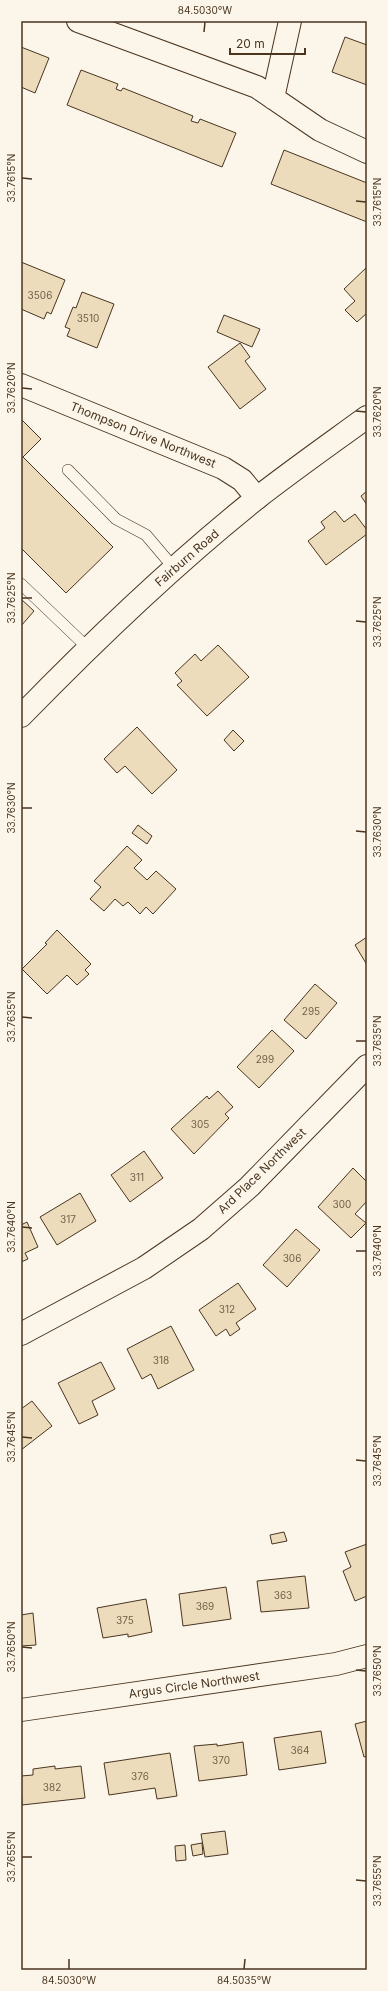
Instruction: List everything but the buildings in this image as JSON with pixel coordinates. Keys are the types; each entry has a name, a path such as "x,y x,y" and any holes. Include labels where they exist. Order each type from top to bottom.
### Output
{"street":[{"path":"78,21 257,87 320,130 367,152"},
{"path":"273,98 290,21"},
{"name":"Thompson Drive Northwest","path":"21,385 223,468 242,480 257,498"},
{"name":"Fairburn Road","path":"21,716 88,648 174,568 257,498 367,417"},
{"name":"Ard Place Northwest","path":"21,1334 144,1268 201,1229 249,1187 367,1066"},
{"name":"Argus Circle Northwest","path":"21,1710 336,1664 367,1656"}],"lane":[{"path":"68,470 116,519 146,535 174,568"},
{"path":"21,584 88,648"}]}
